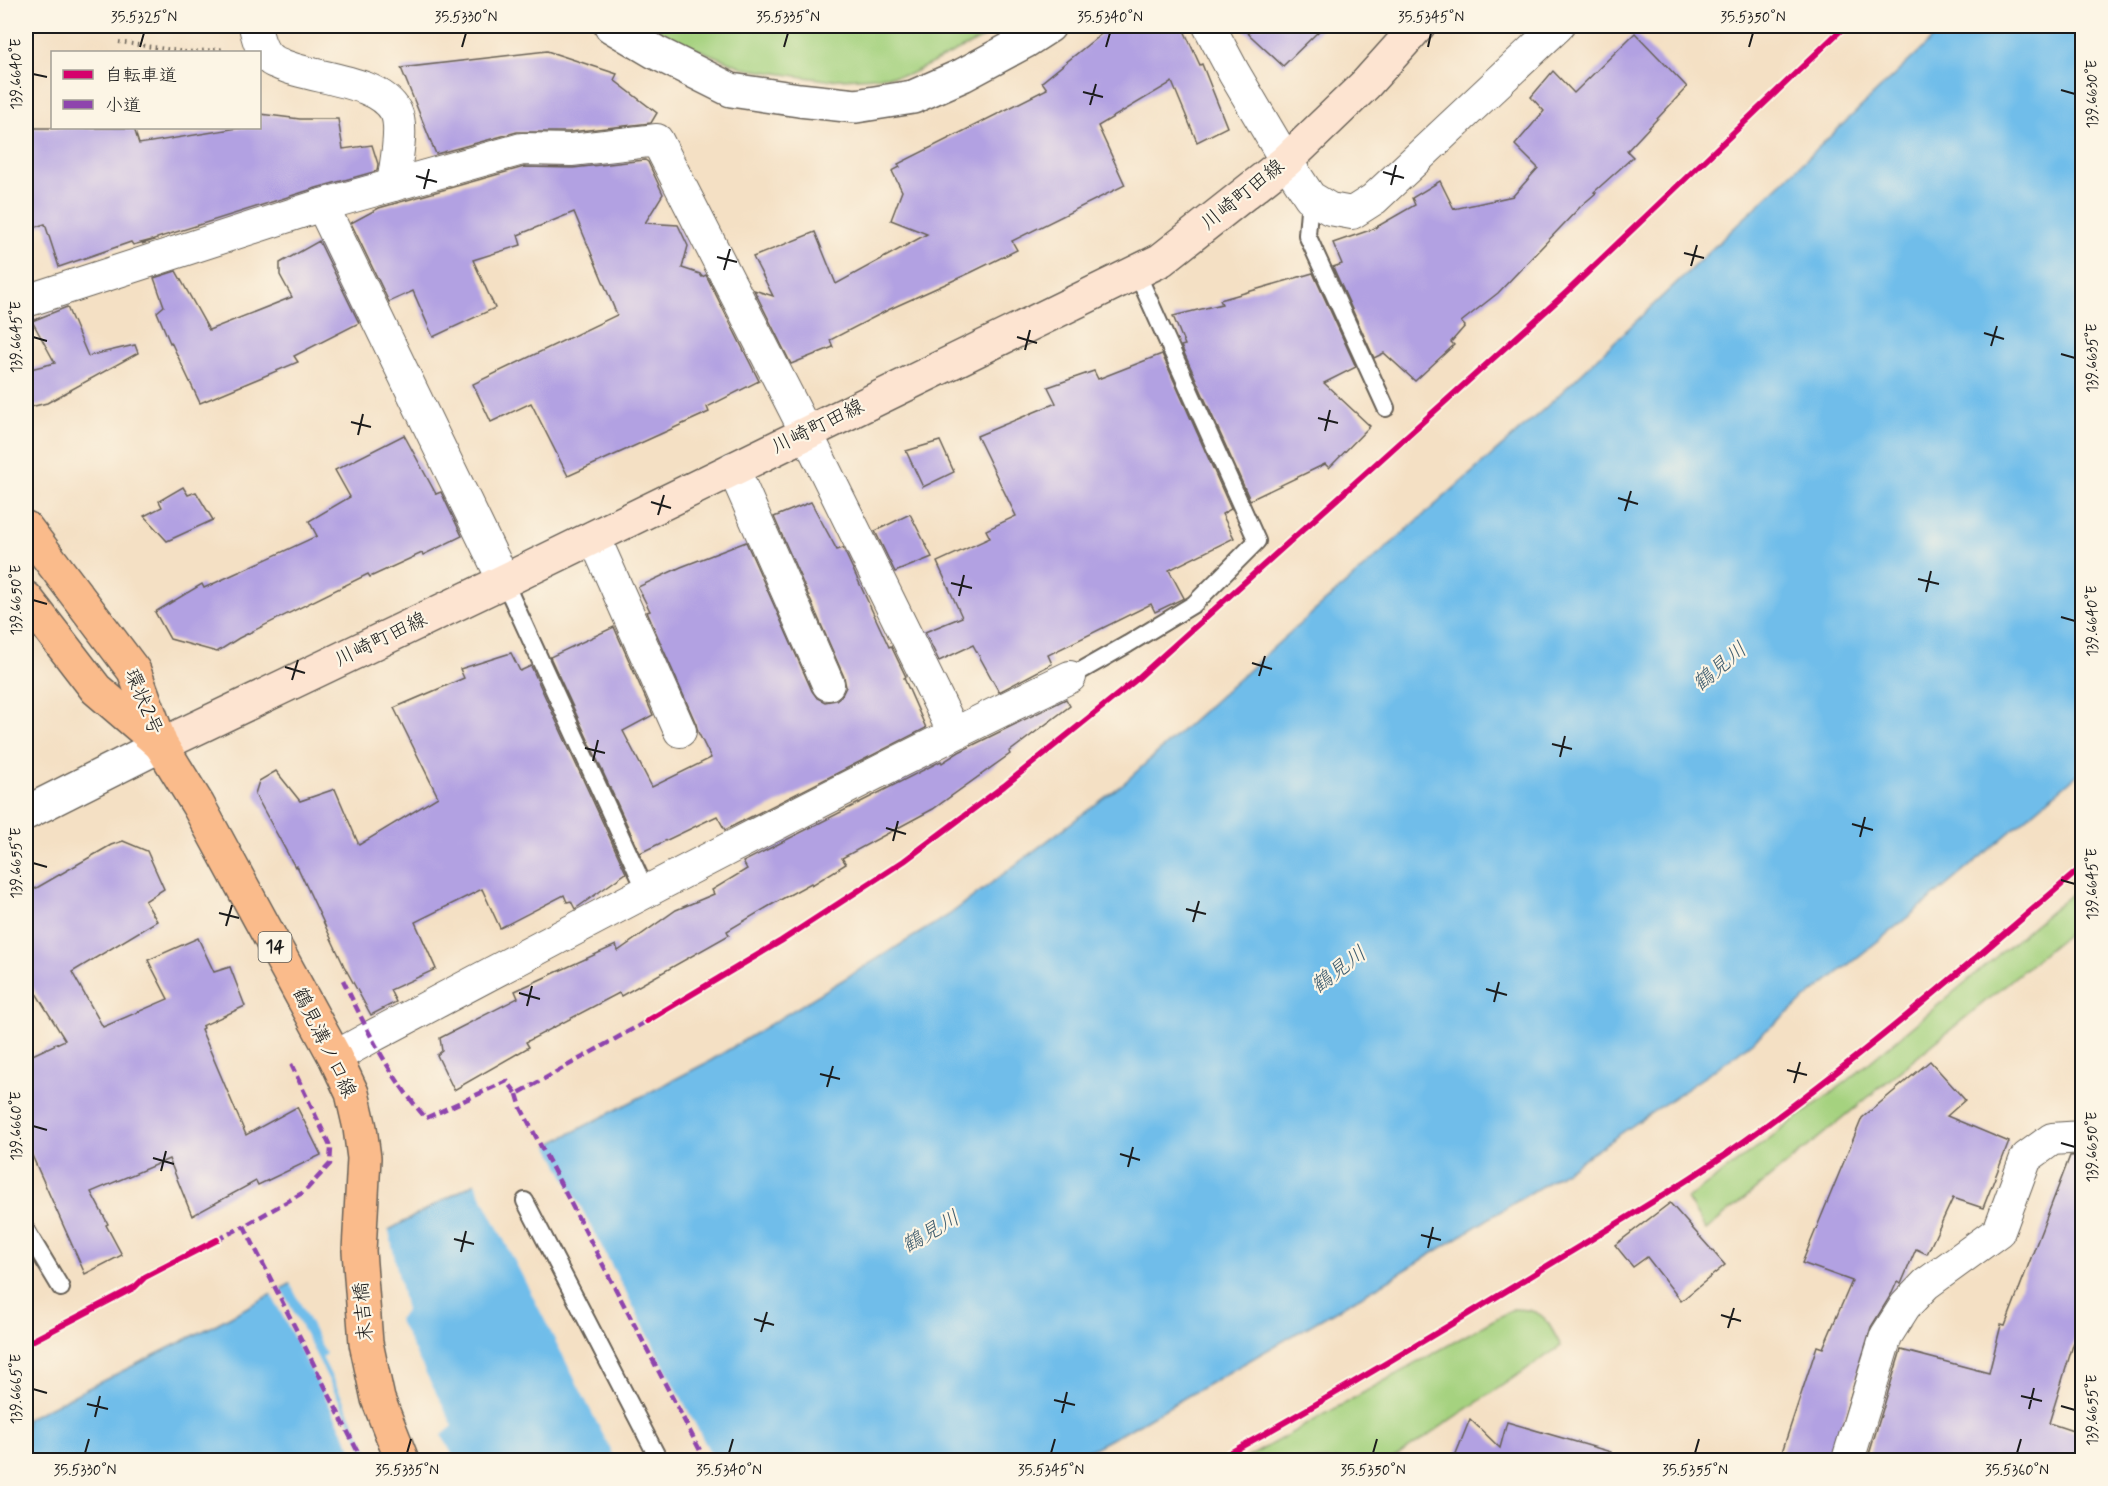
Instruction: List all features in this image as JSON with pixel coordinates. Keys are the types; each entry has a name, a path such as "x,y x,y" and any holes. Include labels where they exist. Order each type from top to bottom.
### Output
{"main road":[{"name":"川崎町田線","path":"161,745 504,581 1161,260 1286,161 1366,84 1418,26"},
{"name":"環状2号","path":"26,528 134,671 161,745"},
{"name":"環状2号","path":"26,598 96,689 161,745"},
{"name":"鶴見溝ノ口線","path":"161,745 198,806 335,1057 352,1093 364,1158"},
{"name":"末吉橋","path":"364,1158 359,1251 366,1343 378,1400 402,1461"}],"street":[{"path":"611,26 655,52 731,90 856,106 913,97 963,75 1049,26"},
{"path":"1209,26 1234,73 1310,197 1330,209 1352,213 1374,198 1558,26"},
{"path":"257,34 269,59 285,66 367,88 386,99 396,112 399,129 393,185"},
{"path":"26,301 322,205 522,149 571,150 657,140 806,432 954,733"},
{"path":"322,205 504,581"},
{"path":"733,468 828,684"},
{"path":"594,537 680,730"},
{"path":"335,1057 646,891 1070,676"},
{"path":"26,813 161,745"},
{"path":"1848,1461 1886,1336 1905,1306 1926,1284 1999,1231 2026,1158 2052,1139 2082,1137"}],"lane":[{"path":"1310,197 1306,235 1386,408"},
{"path":"1070,676 1194,604 1257,541 1136,271"},
{"path":"504,581 646,891"},
{"path":"525,1201 659,1461"},
{"path":"26,1230 61,1288"}],"path":[{"path":"190,51 257,34"},
{"path":"119,42 179,51"}],"green space":[{"path":"654,26 1001,26 981,39 908,75 826,80 747,69 670,38"},
{"path":"2082,885 2082,922 1706,1230 1687,1199 1846,1082"},
{"path":"1513,1309 1539,1314 1548,1323 1561,1346 1391,1460 1243,1460"}],"water":[{"name":"鶴見川","path":"1946,26 2082,26 2082,771 1933,897 1729,1060 1558,1176 1394,1277 1132,1428 1071,1460 26,1460 26,1419 211,1327 477,1182 710,1061 949,915 1124,783 1284,638 1544,409"}],"pier":[{"path":"547,1143 714,1460 616,1460 474,1181"},
{"path":"388,1227 406,1311 398,1319 453,1426 442,1435 455,1460 373,1460 322,1357 326,1354 289,1281"},
{"path":"280,1286 369,1460 358,1460 270,1292"}],"building":[{"path":"1111,26 1182,26 1200,65 1202,64 1227,127 1197,142 1172,82 1098,126 1125,185 1012,241 1017,250 890,309 830,340 833,347 791,364 754,290 773,296 753,257 815,232 836,284 927,234 891,220 902,191 892,171 900,167 898,164 1047,89 1042,82"},
{"path":"1240,26 1324,26 1283,66"},
{"path":"1635,33 1687,87 1627,151 1633,157 1594,192 1596,193 1498,293 1461,322 1465,326 1451,342 1454,345 1415,381 1384,353 1374,358 1333,267 1342,264 1333,243 1373,229 1415,205 1412,198 1440,181 1454,209 1513,196 1538,168 1515,145 1544,111 1531,97 1553,71 1574,93"},
{"path":"547,51 617,74 614,80 657,113 651,123 570,132 517,132 436,154 401,68"},
{"path":"261,114 300,119 338,119 343,149 372,145 378,164 377,171 316,188 142,244 152,240 133,245 131,242 59,267 45,224 26,230 26,128 134,129 139,144 232,129 261,129"},
{"path":"645,160 663,194 645,223 678,225 688,246 682,268 700,274 702,277 706,275 759,381 707,407 709,412 568,476 531,403 491,422 473,384 617,315 574,212 518,235 521,245 473,260 495,308 433,337 413,291 389,302 351,223 379,208 524,167 573,168"},
{"path":"319,241 359,323 294,356 298,362 200,403 157,312 164,306 154,278 176,271 209,330 292,297 280,275 280,263"},
{"path":"1313,273 1356,367 1324,383 1370,426 1329,468 1325,464 1250,500 1181,346 1185,345 1173,316 1222,304 1220,300"},
{"path":"67,307 88,356 135,345 138,353 47,403 26,408 26,370 55,363 32,321"},
{"path":"1162,354 1231,509 1222,514 1234,538 1169,570 1184,598 1155,612 1151,604 1048,655 1052,664 999,692 973,645 939,661 925,632 962,617 937,562 990,538 986,530 1016,516 977,436 1056,403 1048,387 1094,371 1098,379"},
{"path":"404,435 436,494 441,492 462,536 370,577 368,574 239,638 217,652 170,639 155,612 202,584 204,588 317,536 309,521 350,497 335,470"},
{"path":"940,441 954,472 923,487 906,451"},
{"path":"183,487 188,495 196,492 213,520 167,541 144,516 162,507 159,501"},
{"path":"811,502 837,550 843,548 889,647 891,646 906,677 904,678 926,728 725,830 717,816 640,853 550,657 614,627 653,715 623,731 652,787 711,758 638,587 681,567 746,542 812,691 817,698 825,702 836,700 846,687 844,677 774,517"},
{"path":"910,514 932,557 895,572 875,531"},
{"path":"511,653 520,671 531,666 626,873 575,909 571,901 567,902 564,895 500,928 482,889 415,922 436,969 390,990 396,1002 371,1015 344,966 297,866 295,867 255,794 259,781 276,771 300,801 335,789 359,845 438,797 394,708 464,678 460,669"},
{"path":"1066,699 1070,706 1009,752 1010,754 933,809 842,858 846,864 727,931 729,935 621,996 619,993 526,1042 529,1047 454,1090 437,1055 442,1051 440,1038 518,998 515,991 616,945 618,951 676,910 714,894 712,890 747,869 743,862"},
{"path":"123,841 147,851 164,889 145,901 157,921 72,972 103,1027 168,999 148,960 198,938 214,972 230,967 245,1006 202,1026 201,1029 246,1135 297,1107 321,1155 258,1185 256,1181 192,1216 169,1159 91,1192 122,1255 85,1274 26,1142 26,1058 65,1040 26,977 26,894 111,845"},
{"path":"1930,1061 1965,1100 1947,1116 2009,1142 1983,1208 1953,1198 1927,1254 1916,1249 1901,1284 1897,1282 1871,1327 1831,1461 1779,1461 1817,1346 1823,1348 1852,1281 1802,1263 1862,1118"},
{"path":"2082,1155 2082,1316 2049,1423 2082,1434 2082,1461 1867,1461 1901,1350 1989,1373 2001,1325 2005,1326 2070,1156"},
{"path":"1670,1203 1725,1265 1681,1301 1647,1257 1633,1267 1615,1245"},
{"path":"1470,1419 1500,1448 1507,1422 1611,1452 1610,1461 1453,1461"}],"marked path":[{"path":"343,980 390,1069 426,1118 507,1081 517,1094 647,1021"},
{"path":"291,1064 331,1148 330,1164 304,1192 244,1226 362,1460"},
{"path":"517,1094 521,1108 705,1460"},
{"path":"217,1240 244,1226"}],"cycle path":[{"path":"647,1021 781,941 904,861 1004,786 1137,679 1568,291 1845,26"},
{"path":"1217,1460 1336,1393 1694,1176 1833,1075 1959,973 2082,867"},
{"path":"26,1344 135,1287 145,1277 217,1240"}]}
